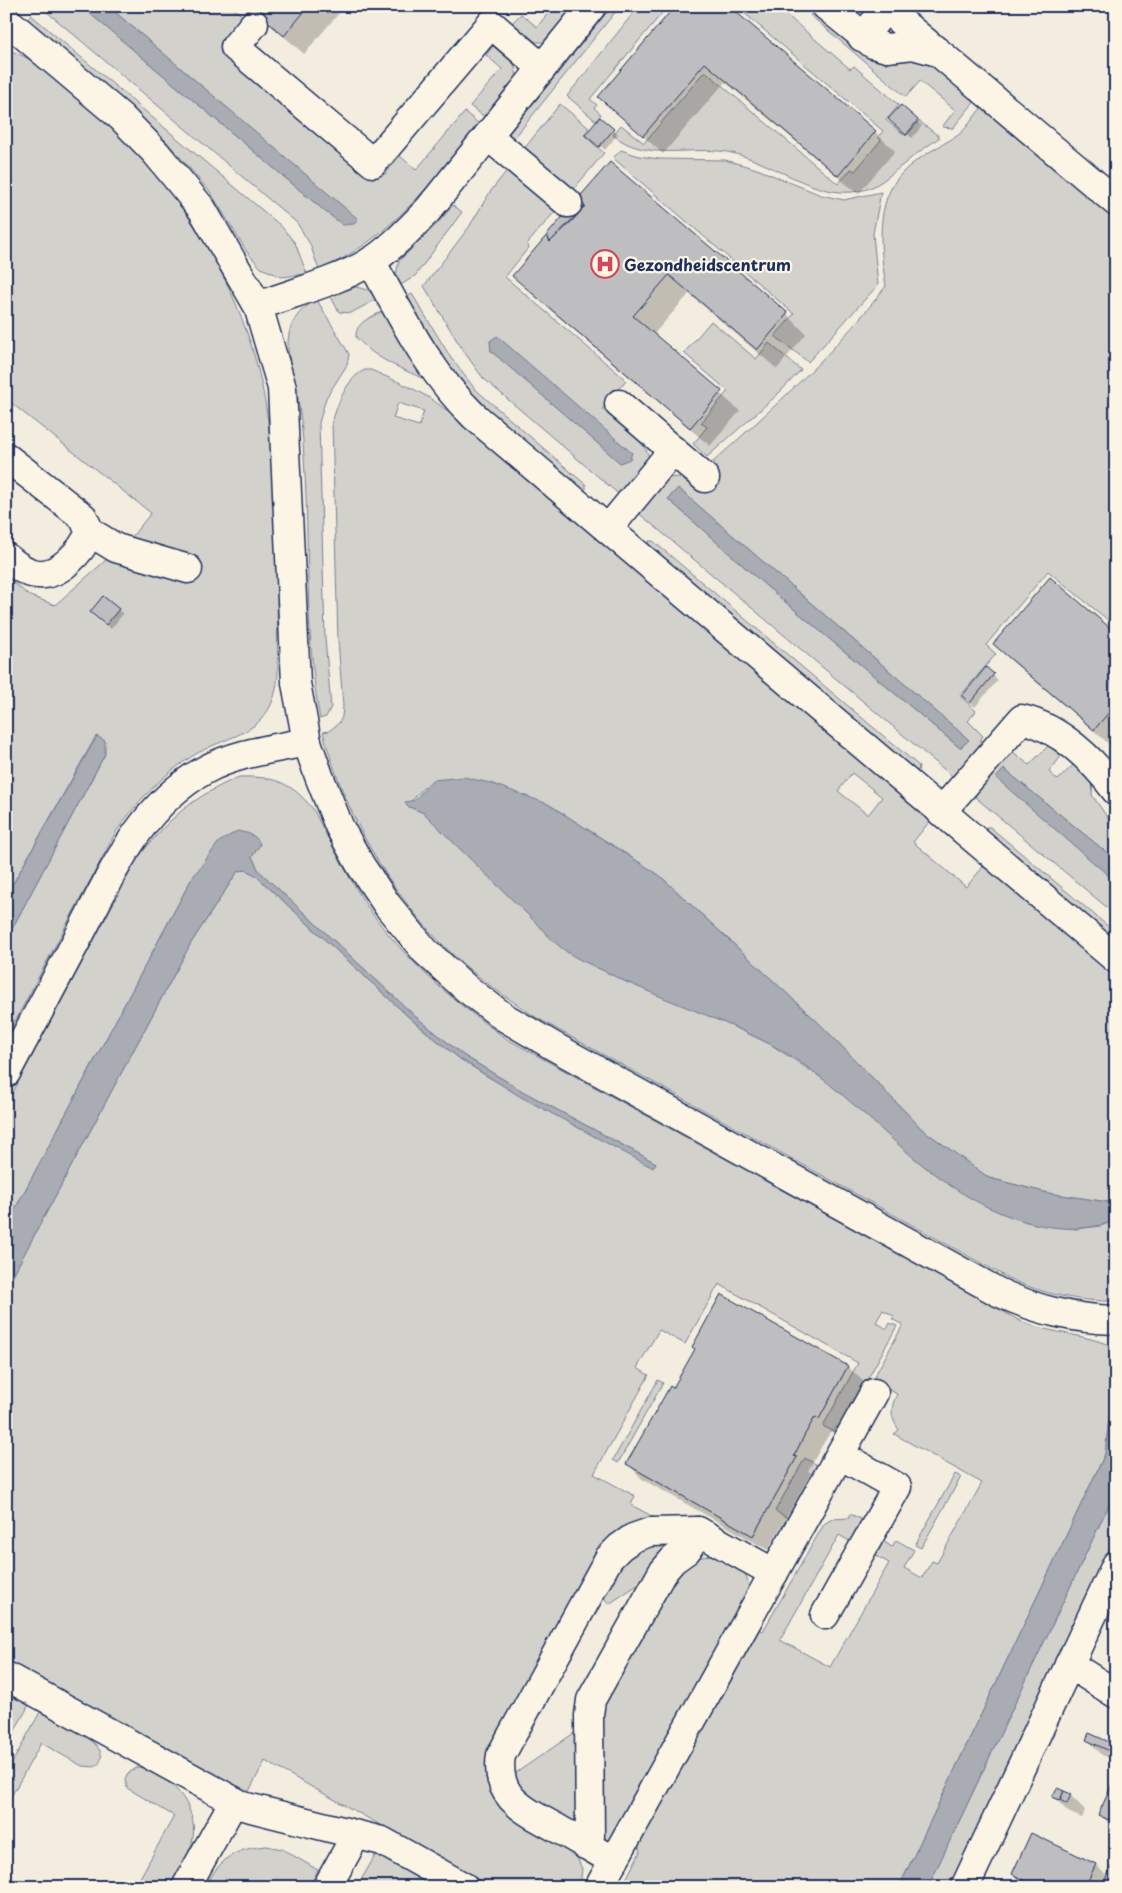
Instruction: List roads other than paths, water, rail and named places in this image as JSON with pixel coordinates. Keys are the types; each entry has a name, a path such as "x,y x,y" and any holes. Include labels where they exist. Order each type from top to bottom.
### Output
{"street":[{"path":"258,306 343,275 371,261 400,237 428,210 592,6"},
{"path":"826,6 873,44 887,48 913,45 938,52"},
{"path":"862,37 886,9 1116,202"},
{"path":"6,20 121,117 156,153 202,209 258,306 282,388 296,683 307,742 339,826 361,866 388,906 425,951 504,1017 998,1292 1027,1305 1056,1314 1088,1319 1116,1320"},
{"path":"254,24 235,47 373,163 491,24 542,68"},
{"path":"488,136 568,203"},
{"path":"371,261 431,365 456,399 941,812 1116,958"},
{"path":"619,404 705,478"},
{"path":"608,529 672,450"},
{"path":"6,457 83,517 90,532 116,548 188,569"},
{"path":"6,557 23,570 36,574 47,574 60,568 75,555 85,544 90,532"},
{"path":"941,812 1022,719 1036,722 1059,736 1101,771 1116,791"},
{"path":"6,1073 119,858 149,816 179,788 205,770 258,752 307,742"},
{"path":"599,1887 874,1394"},
{"path":"825,1615 897,1487 840,1455"},
{"path":"614,1861 515,1804 503,1786 499,1765 501,1755 609,1558 633,1538 650,1532 698,1531 774,1573"},
{"path":"586,1845 590,1836 589,1715 591,1700 662,1573 673,1560 687,1550 698,1531"},
{"path":"965,1887 1116,1565"},
{"path":"1069,1664 1116,1694"},
{"path":"6,1676 243,1806 382,1841 464,1887"},
{"path":"186,1887 234,1801"},
{"path":"327,1887 356,1835"}],"place":[{"name":"Gezondheidscentrum","path":"605,264"}]}
